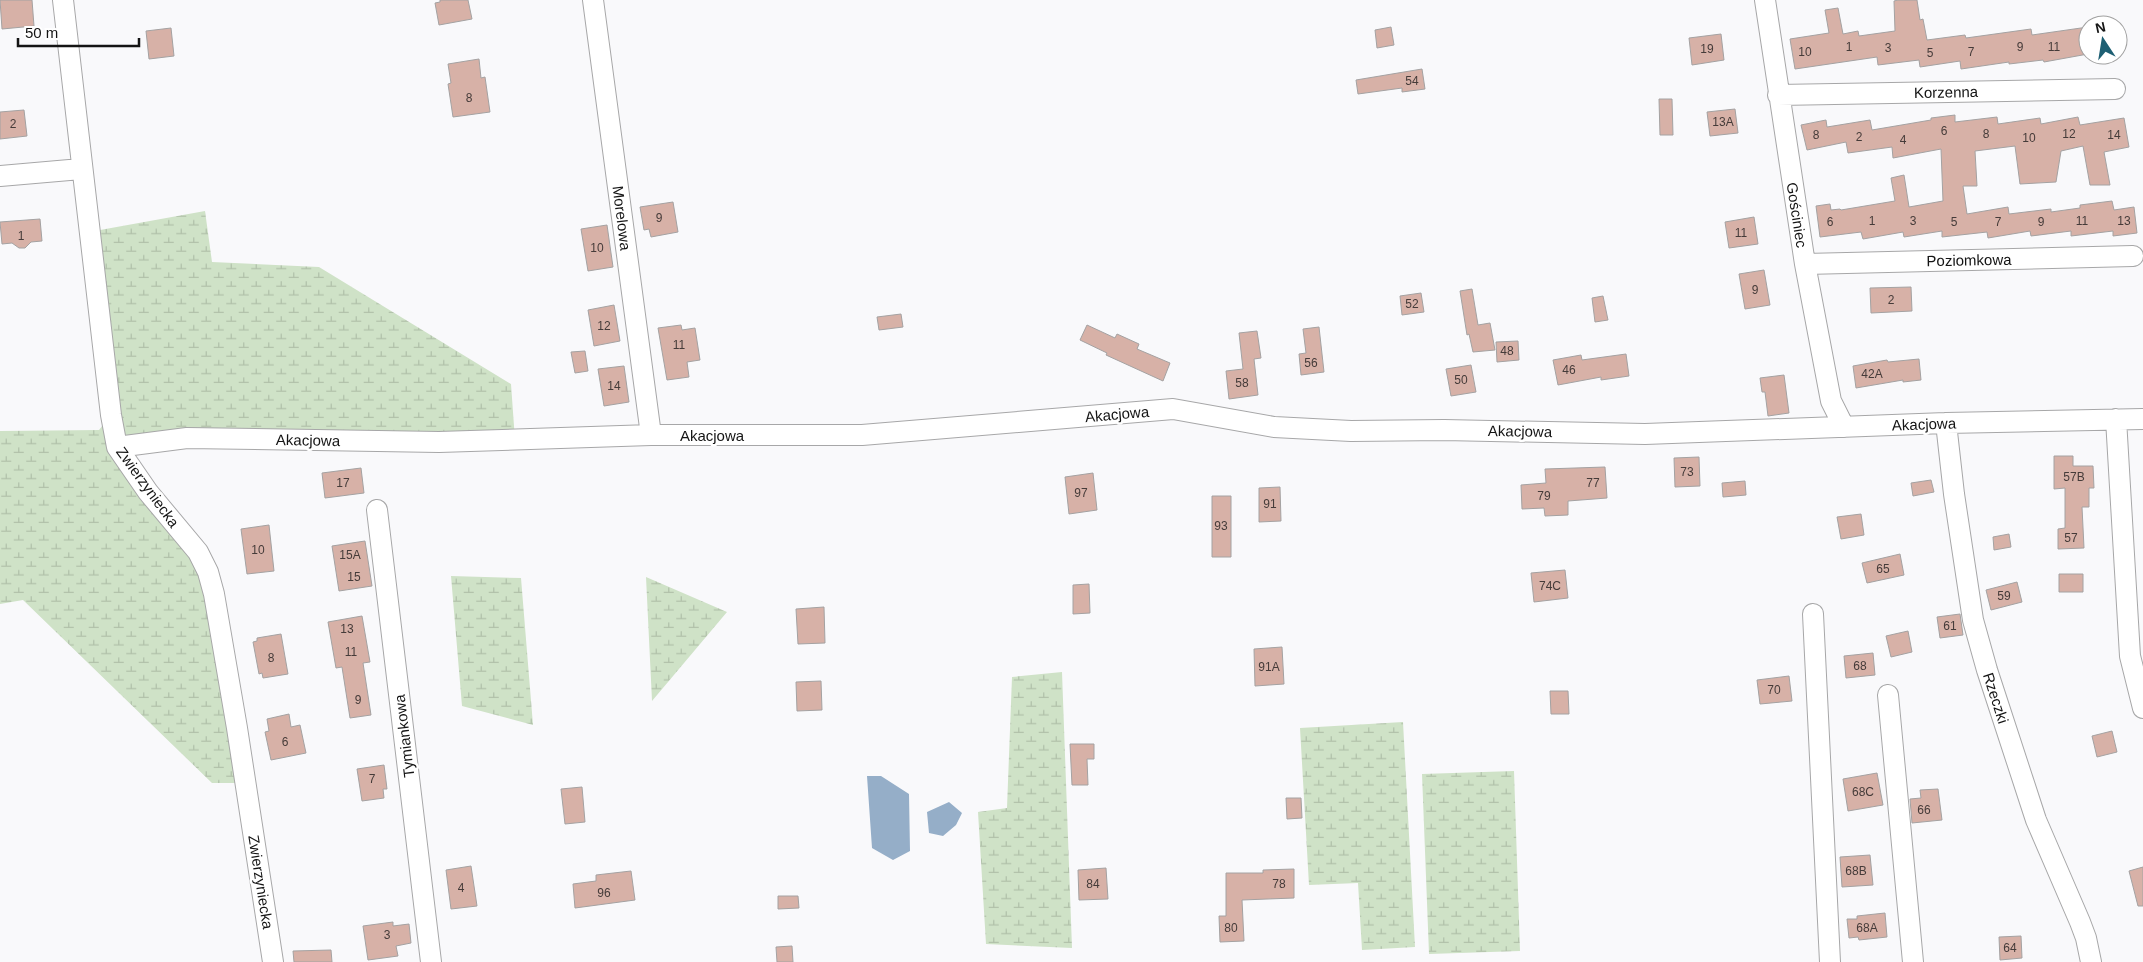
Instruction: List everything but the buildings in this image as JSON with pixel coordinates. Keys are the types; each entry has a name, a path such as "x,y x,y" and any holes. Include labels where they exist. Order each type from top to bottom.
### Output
{"street":[{"name":"Zwierzyniecka","path":"64,0 81,169 111,415 117,447 148,492 198,552 208,572 214,594 237,728 274,962"},
{"name":"Morelowa","path":"593,0 651,435"},
{"name":"Gościniec","path":"1765,0 1805,264 1831,401 1844,427"},
{"name":"Korzenna","path":"1778,95 2115,89"},
{"path":"0,176 81,169"},
{"name":"Poziomkowa","path":"1805,264 2133,256"},
{"name":"Akacjowa","path":"117,447 187,438 439,442 651,435 862,436 1173,409 1274,427 1351,431 1444,430 1645,434 1946,423 2143,419"},
{"path":"2116,419 2130,656 2143,708"},
{"name":"Rzeczki","path":"1946,423 1954,494 1973,620 1987,670 2036,820 2080,922 2086,938 2091,962"},
{"name":"Tymiankowa","path":"377,510 431,962"},
{"path":"1813,614 1830,962"},
{"path":"1888,695 1913,962"}],"green space":[{"path":"205,211 212,262 319,267 511,384 515,440 117,447 198,552 246,783 212,783 23,600 0,604 0,431 99,430 111,415 89,232"},
{"path":"451,576 521,578 533,725 462,706"},
{"path":"646,577 727,612 652,701"},
{"path":"1062,672 1072,948 986,944 978,812 1007,808 1012,677"},
{"path":"1403,722 1415,947 1362,950 1358,883 1309,885 1300,728"},
{"path":"1514,771 1520,951 1429,954 1422,774"}],"water":[{"path":"867,776 881,776 909,794 910,851 893,860 872,848"},
{"path":"949,802 962,813 956,825 943,836 929,833 927,812"}]}
